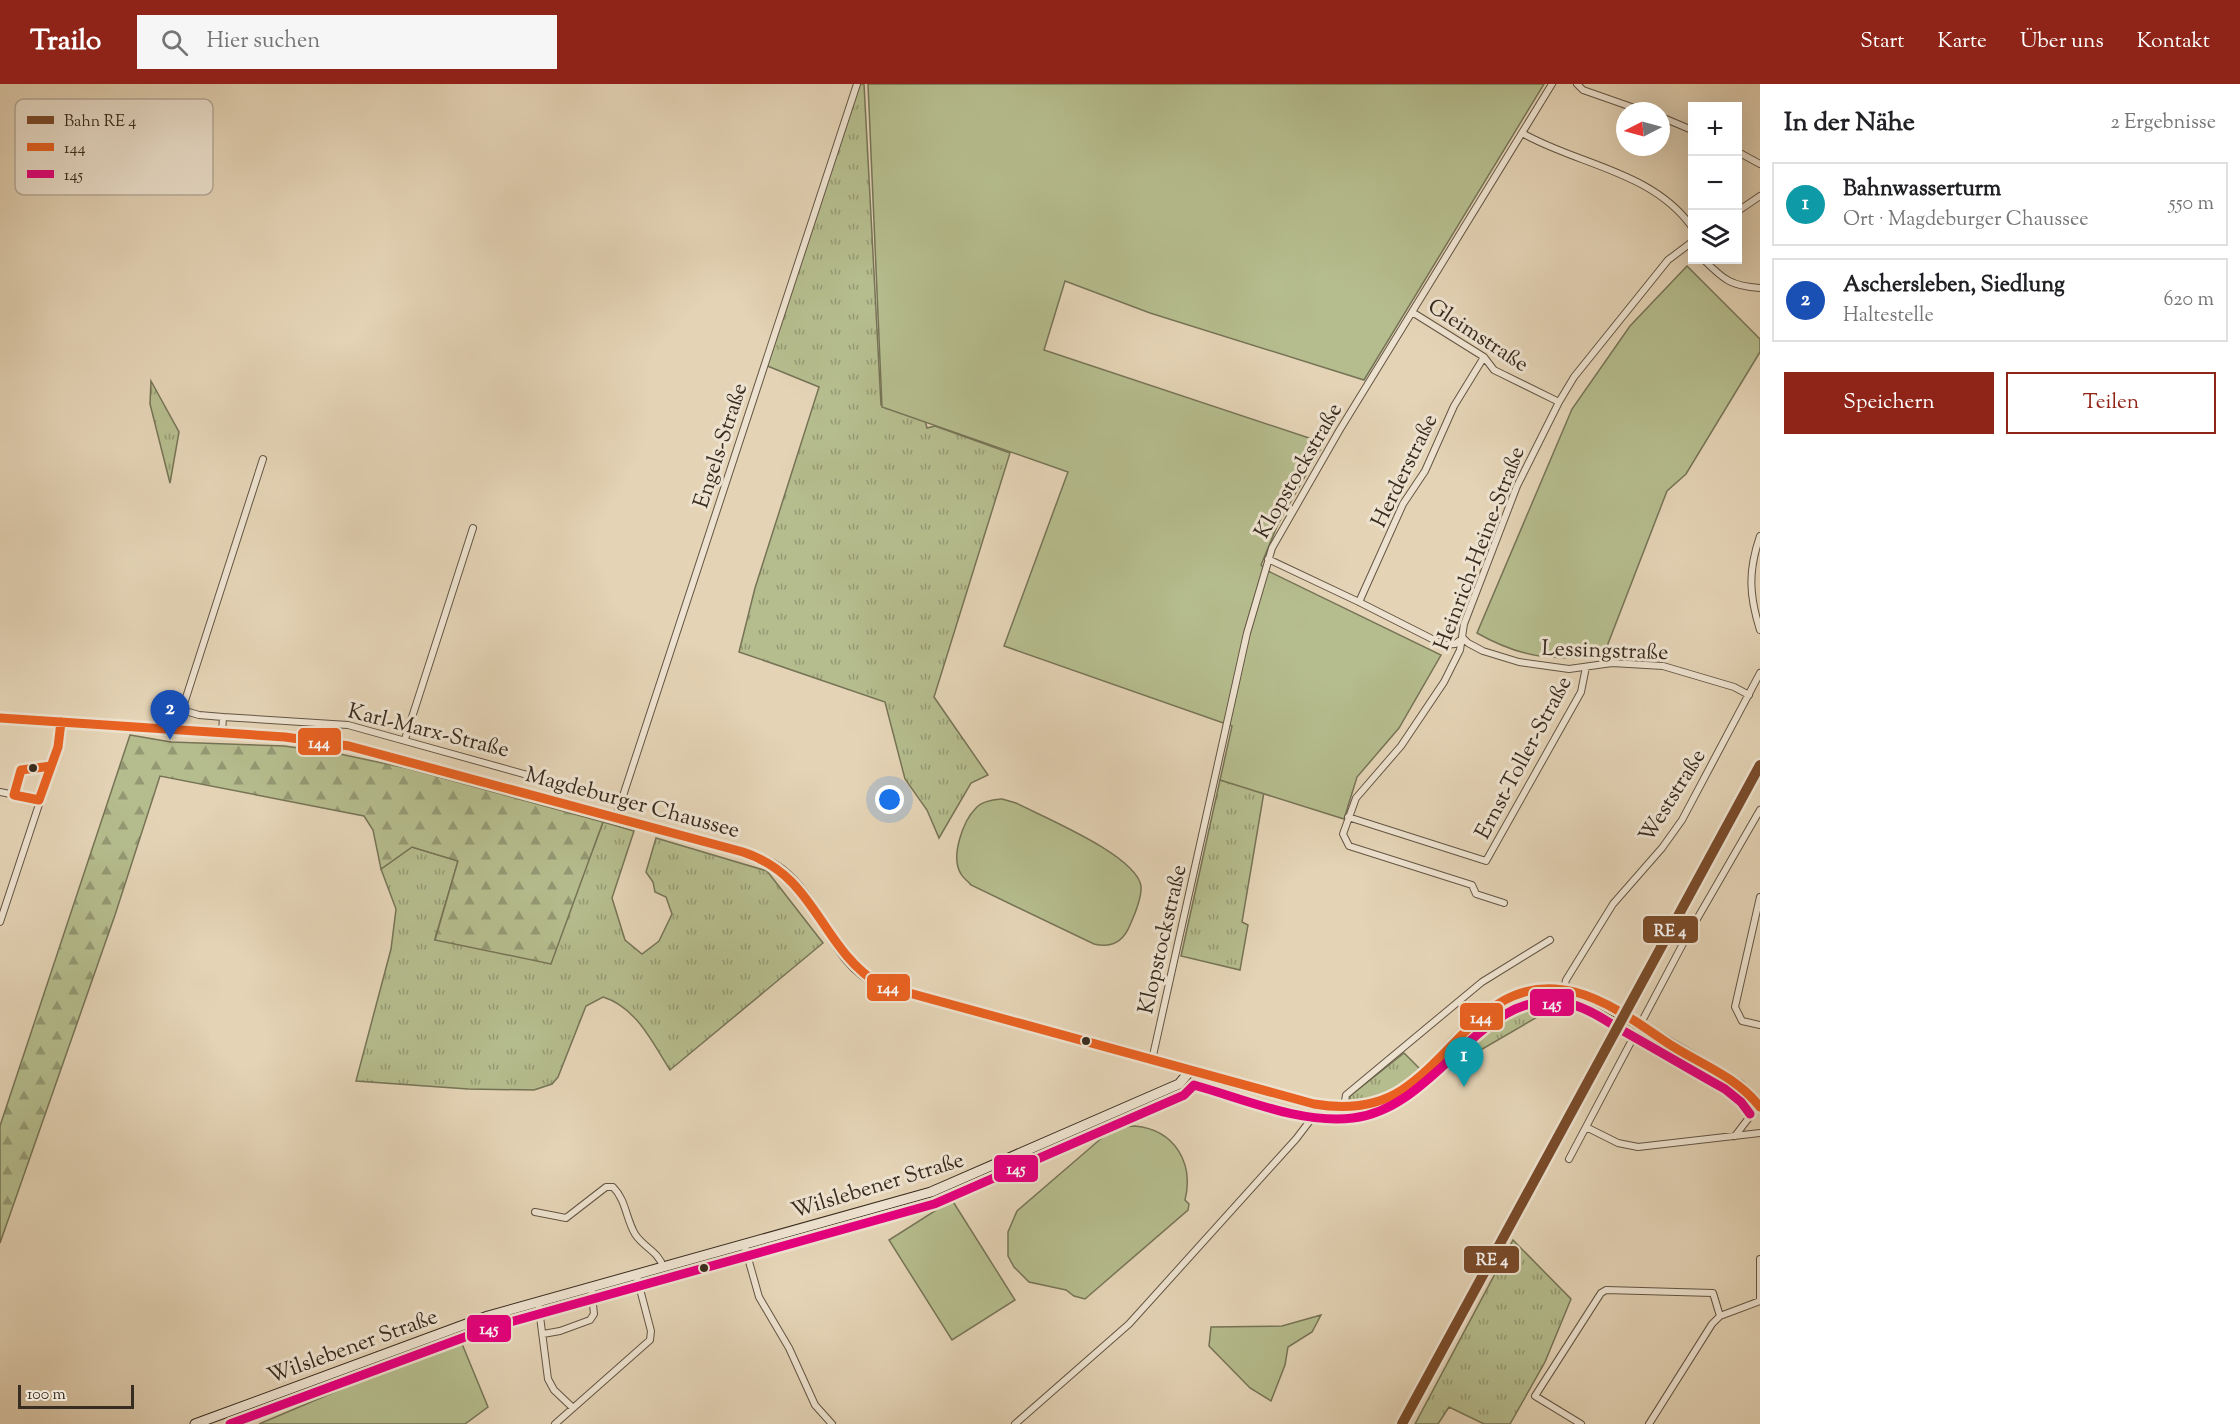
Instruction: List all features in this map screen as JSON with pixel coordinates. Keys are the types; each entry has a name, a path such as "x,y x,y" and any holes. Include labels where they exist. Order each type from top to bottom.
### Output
{"main road":[{"name":"Magdeburger Chaussee","path":"0,718 304,739 371,750 743,852 770,862 787,876 803,893 852,966 880,985 1314,1104 1344,1107 1378,1101 1402,1090 1477,1017 1500,1002 1529,992 1564,990 1593,1000 1647,1029 1750,1093 1760,1107"}],"street":[{"name":"Engels-Straße","path":"616,817 857,84"},
{"name":"Klopstockstraße","path":"1152,1060 1233,695 1268,559 1288,517 1552,84"},
{"path":"1577,84 1583,90 1617,102"},
{"path":"1670,121 1688,128"},
{"path":"1521,133 1602,165 1659,194 1688,223"},
{"path":"1742,155 1760,164"},
{"path":"1739,210 1760,196"},
{"name":"Heinrich-Heine-Straße","path":"1348,817 1356,798 1401,746 1435,698 1454,662 1463,638 1464,624 1509,507 1559,402 1600,344 1668,260 1688,245"},
{"path":"1708,264 1721,278 1736,286 1760,288"},
{"name":"Gleimstraße","path":"1412,312 1484,357 1494,370 1559,402"},
{"name":"Herderstraße","path":"1359,602 1403,504 1425,471 1454,406 1484,357"},
{"name":"Karl-Marx-Straße","path":"263,459 182,710 199,715 328,723 405,739 621,801"},
{"path":"405,739 473,528"},
{"path":"1760,536 1752,558 1749,579 1752,605 1760,630"},
{"path":"1268,559 1444,645 1455,644 1463,638"},
{"name":"Lessingstraße","path":"1463,638 1483,651 1519,662 1558,668 1612,663 1663,666 1734,687 1749,695"},
{"name":"Ernst-Toller-Straße","path":"1348,817 1486,861 1581,692 1586,667"},
{"name":"Weststraße","path":"1564,990 1572,971 1613,904 1662,848 1682,820 1760,673"},
{"path":"222,733 223,717"},
{"path":"0,922 58,747 61,722"},
{"path":"0,792 39,800"},
{"path":"1569,1159 1691,929 1760,810"},
{"path":"1348,817 1343,834 1349,846 1472,885 1476,894 1504,903"},
{"path":"1760,897 1735,1007 1742,1021 1760,1025"},
{"path":"1344,1107 1346,1095 1482,982 1550,940"},
{"name":"Wilslebener Straße","path":"195,1424 480,1319 907,1199 954,1183 1179,1084 1190,1071"},
{"path":"1734,1137 1748,1119 1750,1093"},
{"path":"1015,1424 1129,1324 1309,1122 1314,1104"},
{"path":"1586,1127 1618,1143 1638,1147 1760,1133"},
{"path":"535,1212 567,1218 606,1187 613,1187 621,1199 636,1235 657,1256 663,1267"},
{"path":"744,1244 759,1297 789,1348 815,1405 831,1424"},
{"path":"1649,1424 1707,1329 1720,1316 1760,1300 1760,1259"},
{"path":"555,1424 652,1336 636,1274"},
{"path":"543,1334 560,1331 590,1320 594,1314 591,1286"},
{"path":"1581,1424 1535,1396 1592,1303 1606,1290 1713,1293 1720,1316"},
{"path":"535,1302 543,1334 548,1379 554,1390 573,1408"}],"green space":[{"path":"857,84 864,84 881,405 925,420 927,428 935,426 1010,453 934,697 988,775 971,783 939,838 927,810 905,779 885,702 739,652 755,588 819,387 765,365"},
{"path":"868,84 1544,84 1364,380 1150,313 1065,281 1044,350 1324,443 1278,524 1261,565 1268,571 1441,655 1399,728 1357,777 1344,819 1220,780 1232,726 1004,646 1068,472 882,407"},
{"path":"1687,266 1760,339 1760,352 1686,474 1667,491 1604,654 1570,658 1539,656 1509,648 1477,633 1572,409 1630,326"},
{"path":"151,381 179,432 170,483 150,404"},
{"path":"130,735 171,742 284,746 335,753 406,768 603,822 551,964 435,940 458,861 412,847 381,869 373,830 364,816 160,776 115,915 0,1243 0,1126"},
{"path":"1220,780 1264,792 1242,922 1248,925 1240,970 1181,956"},
{"path":"1002,799 1016,803 1087,838 1123,862 1135,874 1141,886 1139,901 1127,931 1120,940 1106,945 1094,944 971,885 963,877 958,867 957,849 967,821 981,804"},
{"path":"603,822 634,831 612,898 625,940 642,954 659,941 672,914 666,897 655,892 653,882 646,872 656,838 767,871 823,943 670,1070 650,1037 634,1017 615,1002 603,997 586,1006 558,1077 552,1084 534,1090 468,1089 356,1081 391,949 396,909 381,869 412,847 458,861 435,939 593,849"},
{"path":"1539,1000 1563,1002 1460,1062 1367,1121 1335,1116 1350,1104 1350,1096 1404,1053 1429,1078 1465,1040 1491,1018 1521,1004"},
{"path":"1135,1126 1161,1134 1171,1141 1178,1151 1187,1173 1185,1200 1189,1204 1188,1210 1085,1299 1074,1296 1066,1290 1029,1282 1014,1267 1008,1256 1008,1232 1017,1211 1104,1136 1121,1127"},
{"path":"952,1200 1015,1300 952,1340 889,1240"},
{"path":"1513,1240 1571,1299 1545,1362 1510,1424 1484,1424 1449,1407 1438,1424 1415,1424"},
{"path":"1321,1315 1312,1332 1288,1347 1285,1365 1271,1401 1250,1388 1209,1346 1211,1327 1282,1326"},
{"path":"460,1339 488,1407 465,1424 259,1424"}],"transit line":[{"name":"144","path":"0,718 285,737 349,746 743,852 768,863 787,878 803,895 843,952 880,985 1314,1104 1360,1105 1392,1096 1423,1074 1479,1018 1499,1003 1521,993 1546,989 1575,992 1610,1006 1727,1077 1760,1107"},
{"name":"144","path":"51,766 21,770 14,795 39,800 58,747 61,722"},
{"path":"1402,1424 1760,765"},
{"name":"145","path":"230,1424 492,1327 934,1204 1184,1095 1194,1085 1272,1109 1313,1117 1353,1118 1383,1109 1411,1093 1484,1029 1509,1012 1535,1003 1565,1003 1593,1013 1725,1089 1741,1102 1750,1114"}],"place":[{"name":"Aschersleben, Siedlung","path":"170,740"},
{"name":"Bahnwasserturm","path":"1464,1087"}]}
